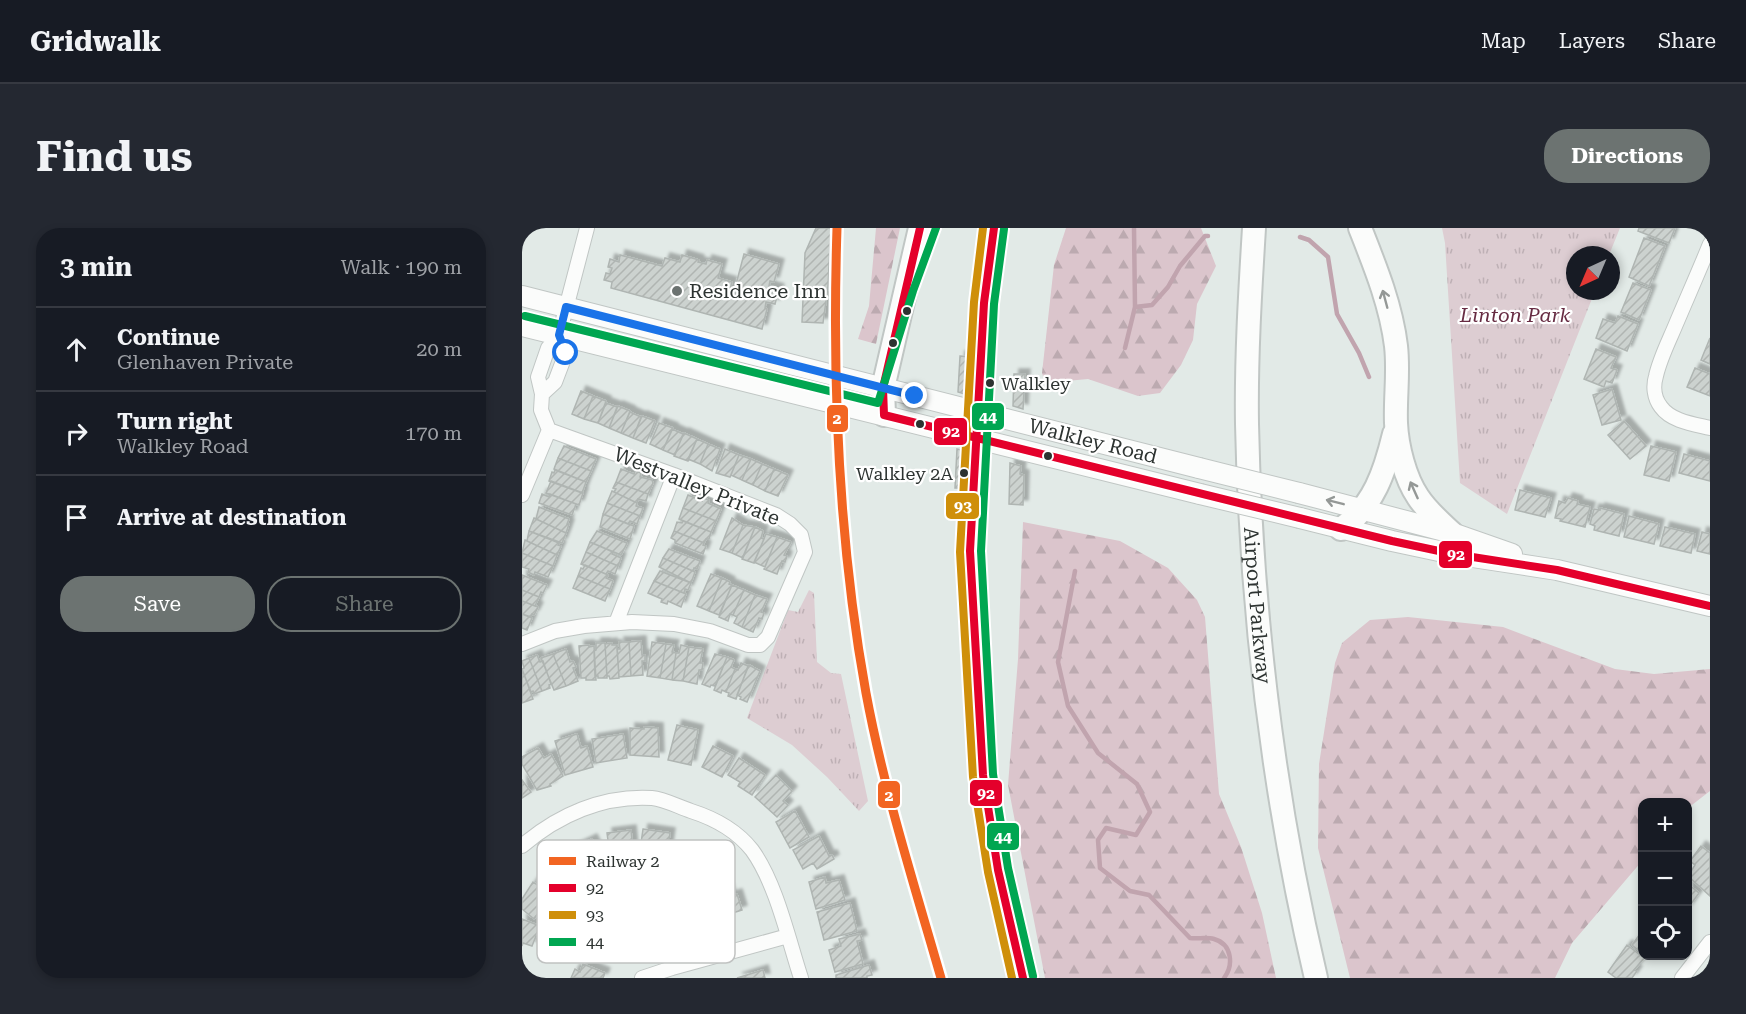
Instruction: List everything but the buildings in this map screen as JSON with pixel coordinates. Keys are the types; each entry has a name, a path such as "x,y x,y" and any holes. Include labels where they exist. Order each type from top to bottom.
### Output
{"highway":[{"path":"885,415 888,389 920,228"},
{"name":"Airport Parkway","path":"1254,228 1247,423 1255,602 1265,700 1282,811 1300,909 1316,978"},
{"path":"1360,228 1381,283 1395,344 1398,379 1396,423 1401,456 1414,491 1434,517 1452,533"},
{"path":"1341,529 1363,509 1381,478 1396,423"}],"main road":[{"name":"Walkley Road","path":"522,296 1363,509 1452,533 1557,570"},
{"name":"Walkley Road","path":"522,326 1341,529 1453,554 1557,570 1710,606"}],"street":[{"path":"522,495 549,430 541,410 542,394 555,382 566,353 559,335 587,228"},
{"path":"1710,244 1656,376 1654,388 1657,400 1669,415 1683,422 1710,428"},
{"name":"Westvalley Private","path":"522,644 555,631 632,622 674,624 710,631 748,645 760,645 768,638 805,552 801,535 776,515 549,430"},
{"path":"616,623 674,475"},
{"path":"522,846 570,813 597,803 654,798 704,815 727,827 750,848 766,873 801,978"},
{"path":"735,951 788,936"},
{"path":"1682,978 1710,942"},
{"path":"642,978 690,963"}],"green space":[{"path":"876,228 900,228 876,344 858,339 869,306"},
{"path":"1066,228 1201,228 1216,266 1197,304 1193,340 1181,365 1160,393 1138,396 1088,379 1045,383 1042,373 1054,265"},
{"name":"Linton Park","path":"1442,228 1620,228 1613,246 1566,246 1566,300 1591,300 1507,514 1460,483 1445,243"},
{"path":"1023,522 1120,541 1168,568 1197,600 1205,617 1219,794 1241,847 1262,913 1276,978 1045,978 1008,785 1018,659"},
{"path":"809,590 814,593 817,662 831,673 841,674 868,801 859,811 792,745 747,718 788,610 798,612"},
{"path":"1408,617 1503,627 1615,669 1654,674 1710,669 1710,791 1692,805 1692,798 1638,798 1638,866 1572,943 1555,978 1350,978 1318,848 1319,764 1335,663 1342,643 1370,620"}],"waterway":[{"path":"1125,348 1135,307 1134,228"},
{"path":"1135,307 1152,305 1168,287 1180,266 1205,236 1208,236"},
{"path":"1300,237 1309,240 1328,257 1337,314 1359,353 1369,377"},
{"path":"1075,571 1058,662 1068,706 1098,753 1137,784 1150,812 1136,835 1106,828 1098,840 1100,868 1130,891 1149,895 1190,938 1214,939 1225,945 1230,961 1224,978"}],"rail line":[{"name":"2","path":"837,228 835,345 839,461 843,519 857,635 873,729 900,837 941,978"}],"transit line":[{"name":"92","path":"920,228 883,388 884,415 1392,541 1453,554 1557,570 1710,606"},
{"name":"44","path":"525,316 878,403 913,291 936,228"},
{"name":"93","path":"983,228 974,302 960,552 973,777 988,872 1012,978"},
{"name":"92","path":"994,228 984,303 970,551 983,775 998,870 1023,978"},
{"name":"44","path":"1004,229 994,304 981,551 993,774 1008,868 1033,976"}],"place":[{"name":"Residence Inn","path":"677,291"},
{"name":"Walkley","path":"990,383"},
{"name":"Walkley 2A","path":"964,473"}],"route":[{"path":"566,353 559,335 566,307 915,396"}]}
